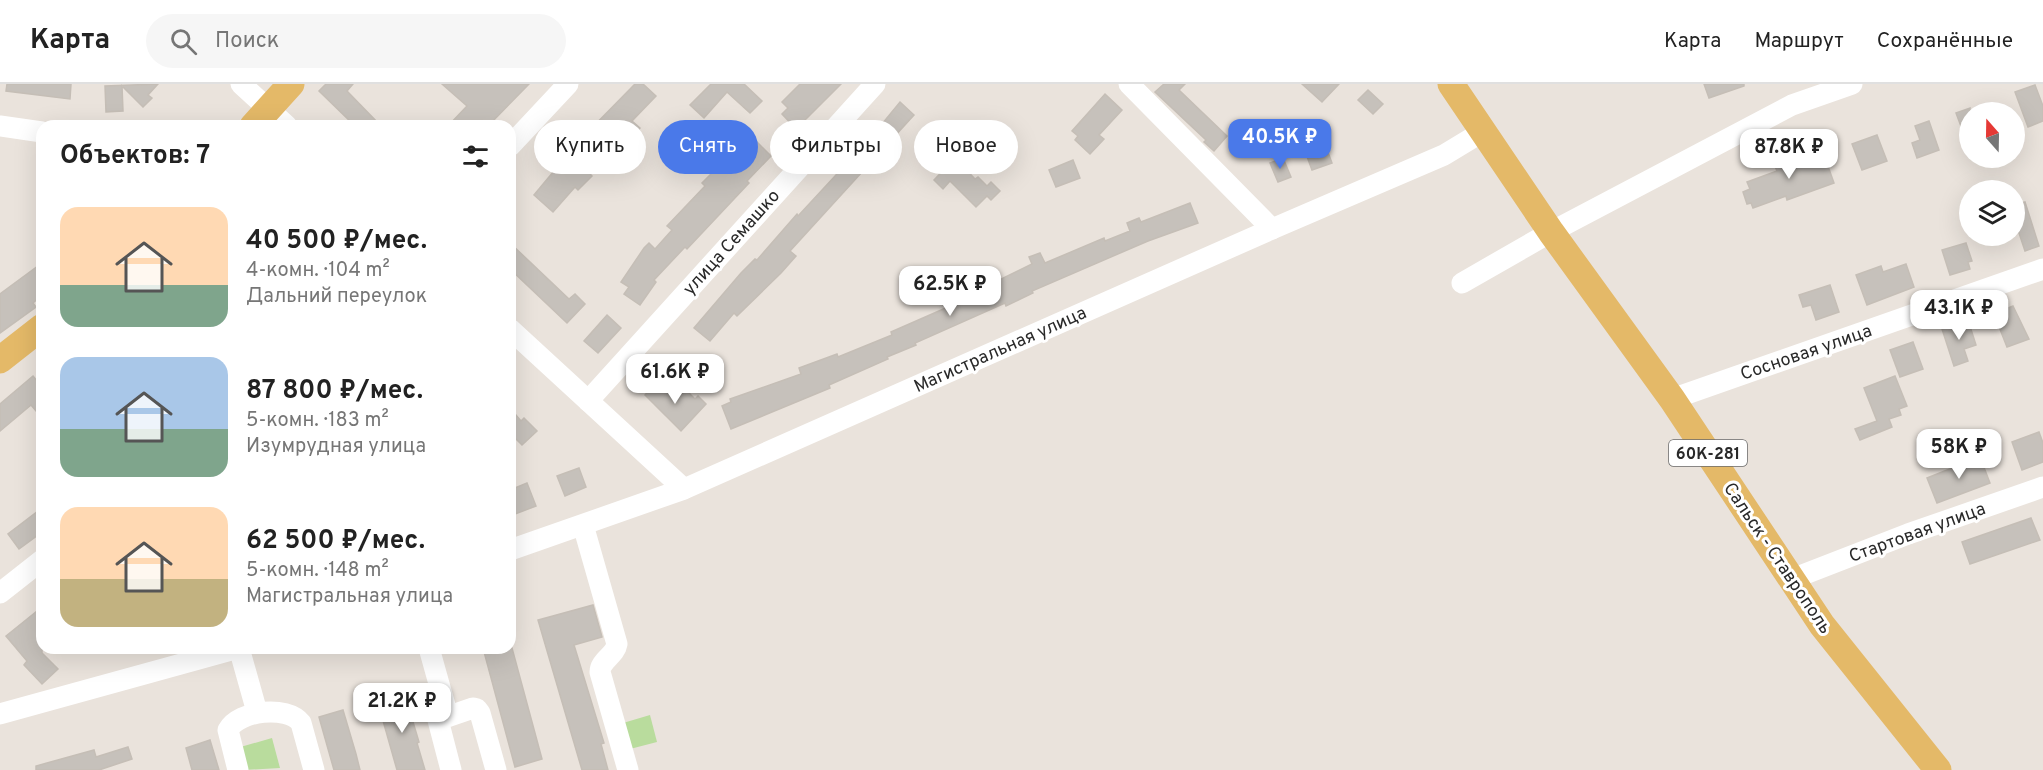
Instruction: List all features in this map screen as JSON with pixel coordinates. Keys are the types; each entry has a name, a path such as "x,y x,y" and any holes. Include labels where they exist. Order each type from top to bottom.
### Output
{"main road":[{"path":"270,120 291,84"},
{"path":"1432,84 1482,132"},
{"path":"1451,84 1482,132"},
{"name":"Сальск - Ставрополь","path":"1482,132 1672,399 1822,626 1938,770"},
{"path":"0,360 36,332"}],"street":[{"path":"242,84 270,120"},
{"path":"516,140 568,84"},
{"name":"улица Семашко","path":"588,401 875,84"},
{"path":"1128,84 1272,228"},
{"path":"1462,283 1551,232 1792,105 1852,84"},
{"path":"0,126 36,131"},
{"name":"Магистральная улица","path":"516,548 684,489 1272,228 1444,155 1482,132"},
{"name":"Сосновая улица","path":"1672,399 2043,269"},
{"path":"516,335 684,489"},
{"name":"Стартовая улица","path":"1792,579 1908,534 2043,487"},
{"path":"583,525 617,644 615,651 600,668 600,672 628,770"},
{"path":"0,593 36,565"},
{"path":"0,714 217,654"},
{"path":"241,654 257,712"},
{"path":"431,654 448,716"},
{"path":"451,770 438,720 473,708 477,709 496,770"},
{"path":"238,770 228,730 235,723 257,712 290,714 297,717 301,723 314,770"}],"green space":[{"path":"650,715 657,742 630,749 623,723"},
{"path":"272,738 280,768 243,770 237,748"}],"building":[{"path":"7,84 71,84 70,99 6,91"},
{"path":"158,84 148,95 152,98 143,107 122,86 123,111 106,112 105,86"},
{"path":"326,84 353,84 347,91 375,120 349,120 319,91"},
{"path":"442,84 529,84 494,120 454,120 467,106"},
{"path":"635,84 643,84 656,96 633,120 600,120"},
{"path":"711,84 744,84 762,101 750,113 727,92 704,118 690,105"},
{"path":"800,84 841,84 805,120 788,120 782,114 788,108 782,102"},
{"path":"1164,84 1185,84 1179,90 1227,136 1214,151 1204,142 1206,140 1155,92"},
{"path":"1302,84 1339,84 1322,102"},
{"path":"1704,84 1744,84 1744,86 1709,98"},
{"path":"2035,85 2043,106 2043,121 2028,127 2025,119 2025,102 2019,102 2015,92"},
{"path":"1368,90 1383,104 1373,114 1358,100"},
{"path":"1105,94 1122,110 1099,135 1104,139 1090,154 1075,140 1078,136 1072,131"},
{"path":"900,102 914,115 902,128 902,120 885,120"},
{"path":"1929,121 1939,150 1917,158 1912,143 1920,140 1915,126"},
{"path":"1877,135 1887,161 1862,170 1852,144"},
{"path":"1322,136 1332,163 1312,170 1302,143"},
{"path":"758,143 770,155 758,170"},
{"path":"1796,154 1800,163 1824,155 1834,183 1787,200 1786,196 1753,208 1751,203 1747,204 1743,192 1750,189 1747,182 1777,171 1773,162"},
{"path":"1283,158 1291,177 1278,182 1270,163"},
{"path":"1073,160 1080,178 1056,187 1049,170"},
{"path":"552,174 590,174 592,176 578,190 575,187 553,212 534,195"},
{"path":"711,174 754,174 747,181 749,183 687,249 685,247 654,280 656,282 640,305 624,294 629,287 621,282 644,248 649,243 655,249 672,230 667,226 705,186 702,183"},
{"path":"837,174 860,174 790,251 796,256 781,273 737,316 734,313 710,341 694,328 741,273 755,259 757,260 797,214 798,216"},
{"path":"940,174 970,174 975,179 978,177 987,186 991,182 1000,191 991,200 987,196 976,207 950,181 943,189 934,180"},
{"path":"2025,202 2039,246 2025,251 2023,246"},
{"path":"1190,203 1198,223 1148,241 1032,291 1033,293 1006,306 1005,303 915,343 916,345 887,357 888,359 829,385 830,388 731,429 722,406 731,402 730,399 801,374 799,368 837,354 838,357 892,335 891,332 948,307 946,302 983,288 1032,264 1029,257 1040,253 1045,263 1104,238 1105,241 1130,231 1127,223 1139,218 1141,222"},
{"path":"1959,245 1967,246 1972,261 1968,262 1970,269 1950,275 1942,250"},
{"path":"516,249 569,299 575,294 585,304 567,323 516,275"},
{"path":"1906,264 1914,287 1867,305 1856,275 1881,266 1883,272"},
{"path":"36,267 36,300 33,303 36,307 0,333 0,294"},
{"path":"1830,285 1839,312 1816,320 1811,305 1803,307 1799,295"},
{"path":"2013,306 2029,339 2007,347 1994,314"},
{"path":"607,315 621,328 598,353 584,341"},
{"path":"1968,320 1976,345 1964,349 1968,361 1954,366 1942,329"},
{"path":"1913,342 1923,369 1900,377 1890,350"},
{"path":"33,376 36,380 36,411 31,405 0,431 0,404"},
{"path":"1895,376 1907,406 1899,409 1901,415 1889,419 1892,427 1860,440 1855,429 1877,421 1864,388"},
{"path":"658,380 676,398 685,389 695,399 698,396 706,404 681,431 645,395"},
{"path":"516,415 521,421 524,418 537,431 522,445 516,439"},
{"path":"2039,432 2043,443 2043,462 2022,470 2012,442"},
{"path":"1980,457 1990,483 1937,503 1927,478"},
{"path":"579,468 586,487 565,496 557,476"},
{"path":"527,483 536,506 516,514 516,488"},
{"path":"36,513 36,536 19,549 8,534"},
{"path":"2031,518 2040,540 1970,564 1962,542"},
{"path":"593,605 602,637 574,645 604,743 601,744 608,770 582,770 538,620"},
{"path":"36,612 36,654 43,654 58,669 42,684 24,665 27,661 6,636"},
{"path":"485,654 514,654 542,759 515,767"},
{"path":"405,695 425,770 397,770 378,703"},
{"path":"343,710 360,770 334,770 319,717"},
{"path":"210,740 219,770 192,770 186,748"},
{"path":"128,747 132,759 99,770 36,770 36,766 94,750 96,757"}]}
